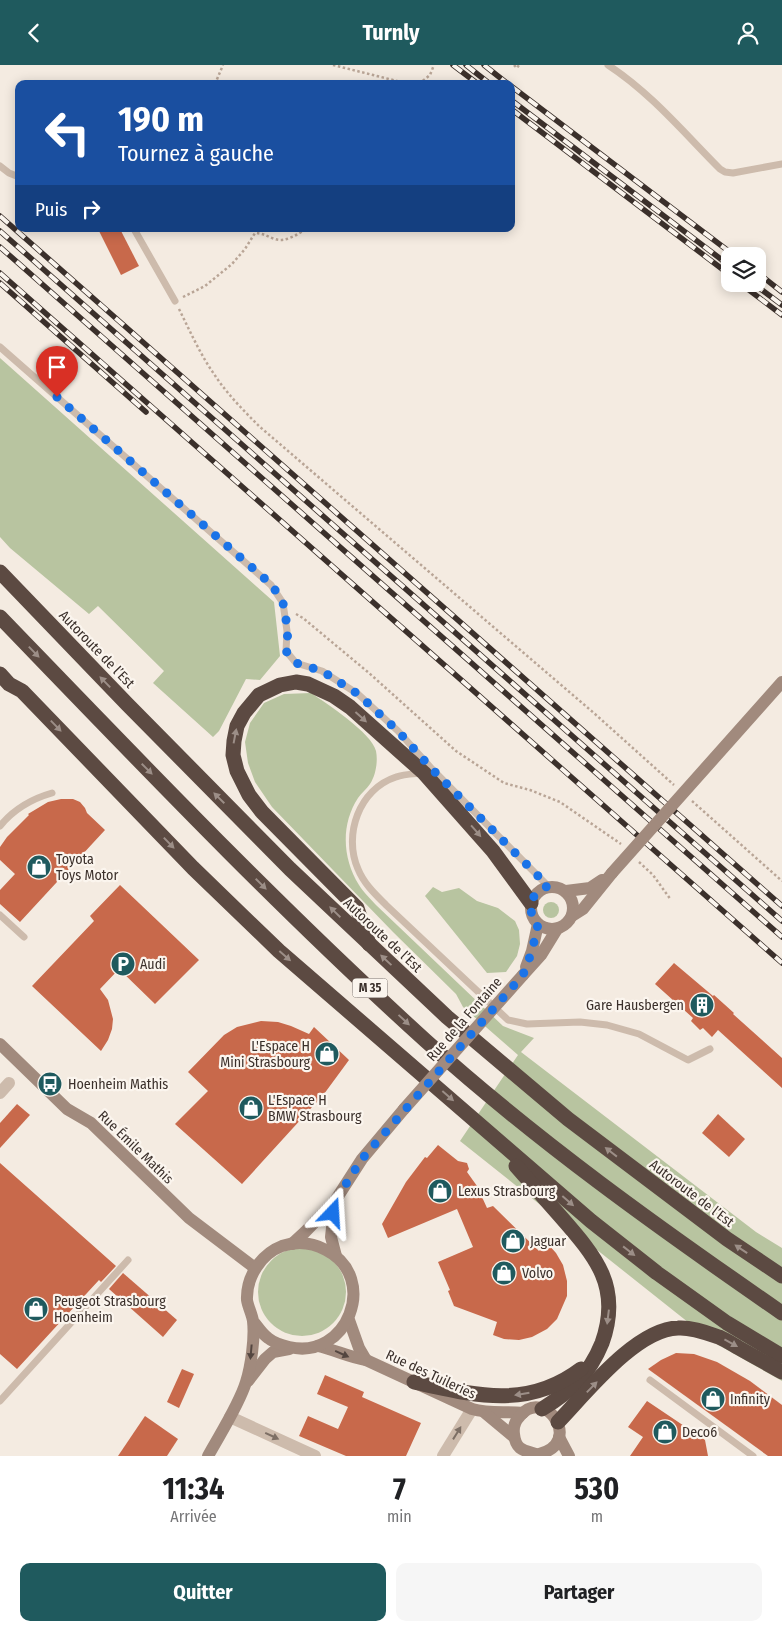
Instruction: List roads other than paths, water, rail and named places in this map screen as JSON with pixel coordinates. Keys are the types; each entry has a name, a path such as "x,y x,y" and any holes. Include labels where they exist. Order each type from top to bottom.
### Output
{"highway":[{"name":"Autoroute de l’Est","path":"0,572 290,869 447,1017 568,1119 727,1239 782,1276"},
{"name":"M 35","path":"0,617 109,731 269,892 427,1041 497,1101 620,1198 782,1313"},
{"path":"0,661 16,679 22,691"},
{"path":"0,674 9,684 22,691 234,909 279,951 591,1221 657,1273 728,1323 782,1357"},
{"path":"370,945 358,908 262,811 244,786 237,771 233,755 237,726 244,713 259,695 280,685 296,682 334,696 428,771 493,851 531,903"},
{"path":"479,1123 592,1254 606,1282 610,1306 607,1329 597,1355 588,1371 574,1386 542,1409"},
{"path":"559,1430 619,1359 650,1335 666,1330 679,1328 721,1338 782,1372"},
{"path":"414,1382 461,1392 501,1396 520,1395 538,1391 568,1379 597,1355"}],"street":[{"name":"Rue de la Fontaine","path":"292,1244 335,1201 362,1159 541,955 557,929 583,909 612,873 782,682"},
{"name":"Rue de la Fontaine","path":"548,886 554,886 566,891 590,888 612,873"},
{"path":"548,886 537,892 531,903 531,914 538,924 550,929 557,929"},
{"path":"566,891 573,903 572,916"},
{"name":"Rue de la Fontaine","path":"523,975 532,951 538,924"},
{"name":"Rue Émile Mathis","path":"0,1044 67,1109 91,1123 189,1219 255,1268"},
{"path":"0,1093 10,1083"},
{"name":"Rue de la Fontaine","path":"335,1201 331,1237 336,1257"},
{"name":"Rue de la Fontaine","path":"246,1383 250,1363 253,1321 247,1301 248,1286 255,1268 268,1254 283,1246 301,1243 318,1246 332,1253 345,1267 352,1282 354,1299 348,1320 336,1336 318,1346 293,1348 278,1344 267,1338 253,1321"},
{"name":"Rue des Tuileries","path":"348,1320 366,1360"},
{"name":"Rue des Tuileries","path":"318,1346 334,1350 348,1357 366,1360 478,1411 514,1437 520,1452 540,1455 551,1449 556,1444 559,1430"},
{"name":"Rue de la Fontaine","path":"208,1456 230,1417 246,1383 273,1352 293,1348"},
{"name":"Rue des Tuileries","path":"478,1411 523,1413 535,1408 542,1409"},
{"path":"542,1409 549,1411 554,1416 569,1456"},
{"path":"443,1456 478,1411"},
{"path":"514,1437 515,1424 523,1413"},
{"path":"230,1417 315,1456"}],"lane":[{"path":"608,65 666,113 725,172 733,173 782,165"},
{"path":"0,166 15,175"},
{"path":"136,232 175,301"},
{"path":"0,347 272,585 284,607 288,631 286,651 296,663 322,671 358,694 398,731 428,771 548,886"},
{"path":"428,771 396,777 381,785 359,809 354,824 352,841 358,871 371,890 386,905 508,1020 527,1024 580,1022 607,1025 638,1035 688,1060 710,1049"},
{"path":"0,826 25,804 52,793"},
{"path":"0,915 24,937"},
{"path":"0,1401 128,1260"},
{"path":"650,1380 753,1456"}],"railway":[{"path":"453,65 473,80"},
{"path":"466,65 485,80"},
{"path":"484,65 503,80"},
{"path":"515,89 723,247"},
{"path":"515,103 721,259"},
{"path":"515,112 721,268"},
{"path":"0,216 15,229"},
{"path":"0,231 782,921"},
{"path":"18,232 782,906"},
{"path":"0,247 782,937"},
{"path":"0,273 782,963"},
{"path":"766,279 782,292"},
{"path":"0,283 146,412"},
{"path":"752,292 782,315"},
{"path":"765,292 782,305"}],"place":[{"name":"Toyota Toys Motor","path":"39,867"},
{"name":"Audi","path":"123,964"},
{"name":"Gare Hausbergen","path":"702,1005"},
{"name":"L'Espace H Mini Strasbourg","path":"327,1054"},
{"name":"Hoenheim Mathis","path":"50,1084"},
{"name":"L'Espace H BMW Strasbourg","path":"251,1108"},
{"name":"Lexus Strasbourg","path":"440,1191"},
{"name":"Jaguar","path":"513,1241"},
{"name":"Volvo","path":"504,1273"},
{"name":"Peugeot Strasbourg Hoenheim","path":"36,1309"},
{"name":"Infinity","path":"713,1399"},
{"name":"Deco6","path":"665,1432"}]}
